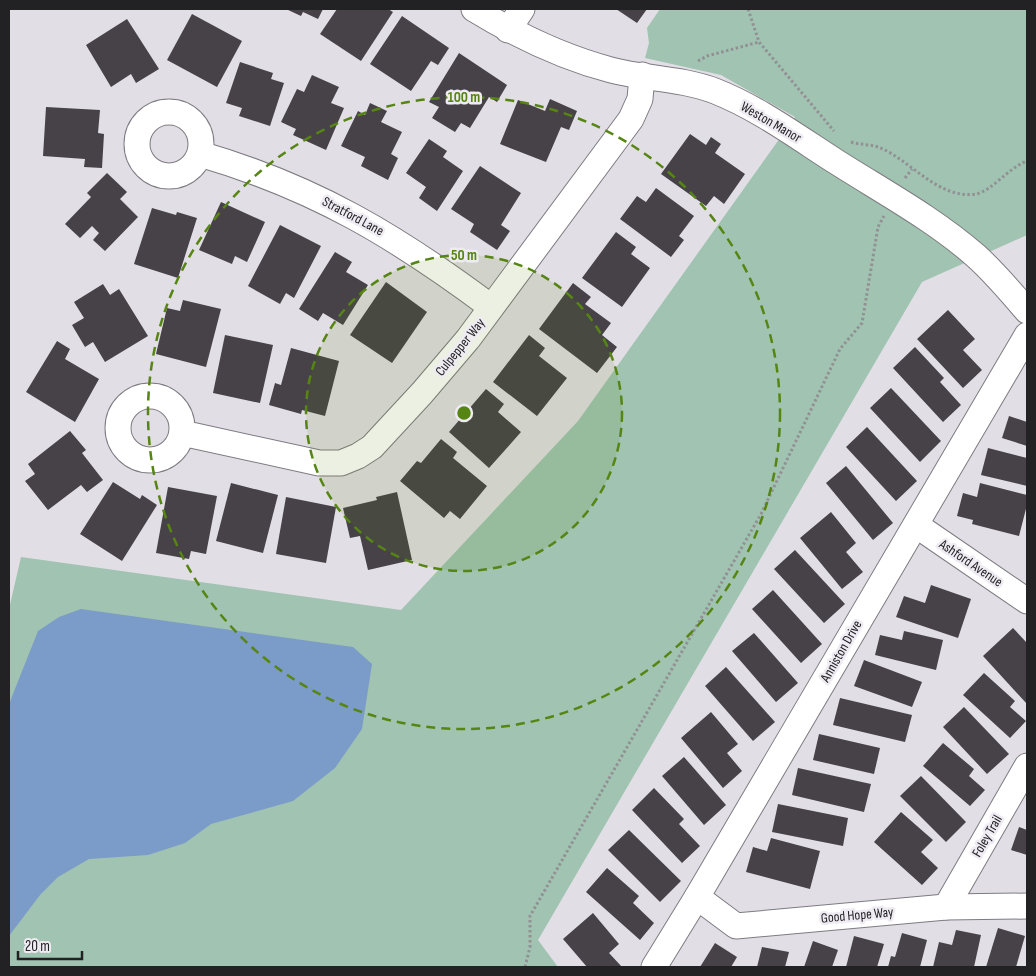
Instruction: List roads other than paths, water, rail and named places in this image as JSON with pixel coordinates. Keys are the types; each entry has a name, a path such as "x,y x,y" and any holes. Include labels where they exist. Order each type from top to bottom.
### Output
{"street":[{"name":"Weston Manor","path":"474,9 508,30 556,53 612,71 676,81 714,91 751,108 939,227 975,255 1002,280 1027,311"},
{"path":"508,30 522,9"},
{"name":"Culpepper Way","path":"182,433 319,463 341,463 358,456 372,447 468,339 631,119 640,99 642,75"},
{"name":"Stratford Lane","path":"200,154 276,180 333,204 385,233 440,270 491,308"},
{"name":"Anniston Drive","path":"654,967 698,897 1027,335"},
{"name":"Ashford Avenue","path":"916,525 1027,600"},
{"name":"Foley Trail","path":"946,907 1027,766"},
{"name":"Good Hope Way","path":"698,897 736,926 946,907 1027,906"}],"water":[{"path":"81,609 353,647 372,664 362,729 335,768 293,801 211,824 185,843 148,855 89,859 58,877 40,895 9,936 9,704 38,631 59,617"}]}
